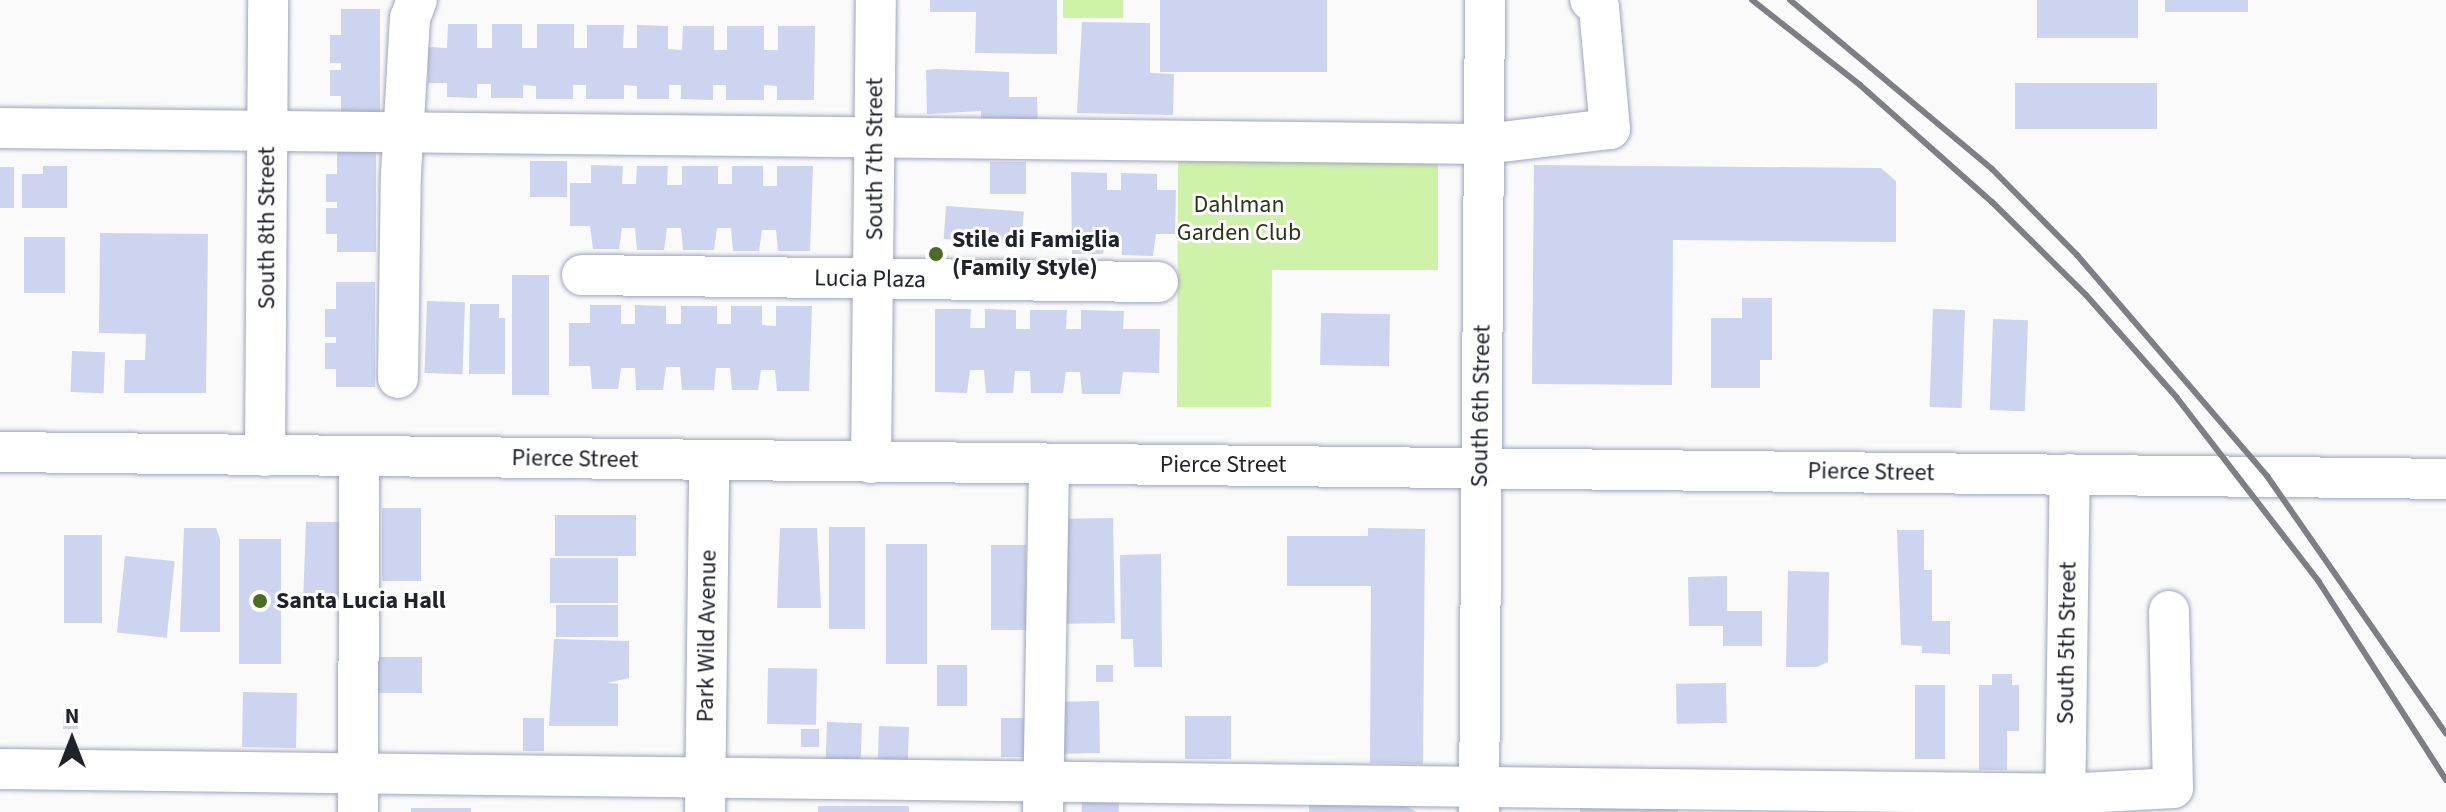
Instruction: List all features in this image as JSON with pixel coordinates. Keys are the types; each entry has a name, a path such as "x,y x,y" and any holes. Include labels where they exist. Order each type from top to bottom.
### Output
{"street":[{"name":"South 8th Street","path":"265,456 268,0"},
{"path":"398,378 403,134 410,18 417,0"},
{"name":"South 7th Street","path":"871,463 876,0"},
{"name":"South 6th Street","path":"1479,800 1485,0"},
{"path":"0,128 875,141 1484,144 1610,129 1599,7 1590,0"},
{"name":"Lucia Plaza","path":"582,275 1158,282"},
{"name":"Pierce Street","path":"0,452 2446,479"},
{"path":"358,793 359,457"},
{"name":"Park Wild Avenue","path":"706,796 709,461"},
{"path":"1044,797 1049,464"},
{"name":"South 5th Street","path":"2065,803 2070,474"},
{"path":"0,769 358,793 2065,803 2173,788 2169,611"}],"green space":[{"path":"1063,0 1123,0 1123,18 1063,18"},
{"name":"Dahlman Garden Club","path":"1178,159 1438,160 1438,270 1272,270 1271,407 1177,407"}],"building":[{"path":"930,0 1057,0 1057,54 975,53 976,12 930,12"},
{"path":"1160,0 1327,0 1327,72 1160,72"},
{"path":"2037,0 2138,0 2138,38 2037,38"},
{"path":"2165,0 2248,0 2248,12 2165,12"},
{"path":"341,9 380,9 380,114 341,114 341,96 330,96 330,70 341,70 341,63 330,63 330,35 341,35"},
{"path":"1082,22 1150,23 1150,73 1174,74 1173,115 1077,113"},
{"path":"448,24 477,24 477,48 492,48 492,24 522,24 522,48 537,48 537,24 574,24 574,48 587,48 587,25 624,25 623,48 637,48 637,25 668,26 668,49 682,50 683,26 714,26 714,50 727,50 727,26 764,26 764,50 778,50 778,26 815,26 814,100 777,100 777,86 764,85 764,100 726,100 726,85 713,85 713,100 681,99 681,85 669,85 669,99 637,99 637,86 624,85 624,99 586,99 586,85 573,85 573,99 536,99 536,86 523,85 523,98 491,98 491,84 477,84 477,98 447,97 447,83 428,83 428,47 447,48"},
{"path":"926,70 1009,72 1009,97 1037,97 1038,124 981,124 981,111 927,114"},
{"path":"2015,83 2157,83 2157,129 2015,129"},
{"path":"337,147 376,147 376,252 337,252 337,234 326,234 326,208 337,208 337,202 326,202 326,174 337,174"},
{"path":"530,161 567,161 567,197 530,197"},
{"path":"990,162 1026,162 1026,194 990,194"},
{"path":"591,165 623,166 622,184 636,184 637,166 668,166 667,185 682,185 682,166 718,166 718,184 732,184 732,166 763,166 763,186 777,186 777,166 813,166 810,251 778,251 776,230 762,230 759,251 733,251 731,228 717,228 714,250 683,250 681,228 667,228 664,250 637,250 635,228 622,228 619,249 593,249 590,226 570,226 570,183 591,183"},
{"path":"1534,165 1881,168 1896,181 1896,242 1673,240 1672,385 1532,384"},
{"path":"43,166 67,166 67,208 22,208 22,174 43,174"},
{"path":"0,167 14,167 14,208 0,208"},
{"path":"1071,172 1107,173 1107,190 1121,190 1121,173 1157,174 1157,190 1176,190 1175,234 1156,234 1153,256 1122,255 1120,234 1107,233 1103,254 1072,254"},
{"path":"946,206 1024,211 1022,244 944,239"},
{"path":"100,233 208,234 206,393 124,393 125,360 145,360 146,334 99,333"},
{"path":"24,237 65,237 65,293 24,293"},
{"path":"512,275 549,275 549,395 512,395"},
{"path":"336,282 375,282 375,387 336,387 336,369 325,369 325,343 336,343 336,337 325,337 325,309 336,309"},
{"path":"1742,298 1772,298 1772,360 1760,360 1760,388 1711,388 1711,318 1742,318"},
{"path":"427,301 465,302 462,374 424,373"},
{"path":"470,304 499,304 499,318 505,318 505,374 469,374"},
{"path":"590,305 621,305 621,324 635,324 635,305 666,306 666,324 681,324 681,306 717,306 717,324 731,324 731,306 762,306 762,325 776,326 776,306 812,306 809,391 777,391 775,370 761,370 758,390 732,390 730,368 716,368 714,390 682,390 680,367 666,367 663,390 636,390 635,368 621,368 618,389 592,389 590,366 569,366 569,323 590,323"},
{"path":"935,309 971,309 970,328 985,328 985,309 1016,310 1016,329 1030,329 1030,310 1067,310 1066,329 1081,329 1081,310 1124,311 1123,329 1160,329 1159,373 1123,372 1120,394 1082,394 1080,372 1066,372 1063,393 1031,393 1030,371 1015,371 1013,393 986,393 984,370 970,370 967,393 935,392"},
{"path":"1933,309 1965,310 1962,408 1930,407"},
{"path":"1321,313 1390,314 1389,366 1320,365"},
{"path":"1993,319 2028,320 2025,411 1990,410"},
{"path":"72,351 105,352 104,393 71,392"},
{"path":"382,508 421,508 421,581 382,581"},
{"path":"555,515 636,515 636,556 555,556"},
{"path":"1113,518 1115,623 1067,624 1065,519"},
{"path":"306,522 338,522 342,530 341,604 303,604"},
{"path":"829,527 865,527 865,629 829,629"},
{"path":"184,528 216,528 220,539 220,632 180,632"},
{"path":"780,528 817,528 821,608 777,608"},
{"path":"1368,528 1425,529 1423,764 1370,763 1371,586 1287,586 1287,536 1368,536"},
{"path":"1897,530 1924,530 1924,570 1932,570 1932,621 1950,621 1950,654 1922,653 1922,646 1901,645"},
{"path":"64,535 102,535 102,623 64,623"},
{"name":"Santa Lucia Hall","path":"239,539 281,539 281,664 239,664"},
{"path":"886,544 927,544 927,664 886,664"},
{"path":"991,545 1026,545 1026,630 991,630"},
{"path":"1161,554 1162,667 1134,667 1133,639 1121,639 1120,555"},
{"path":"125,556 175,561 167,638 117,633"},
{"path":"550,558 618,558 618,603 550,603"},
{"path":"1788,571 1829,572 1828,662 1817,667 1786,667"},
{"path":"1727,576 1727,611 1762,611 1762,646 1723,646 1723,626 1689,626 1688,577"},
{"path":"556,605 618,605 618,637 556,637"},
{"path":"554,639 629,641 629,678 607,683 618,684 618,726 549,726"},
{"path":"375,657 422,657 422,693 375,693"},
{"path":"937,665 967,665 967,706 937,706"},
{"path":"1096,665 1113,665 1113,682 1096,682"},
{"path":"768,668 817,669 816,725 767,724"},
{"path":"1992,674 2012,674 2012,685 2019,685 2019,731 2007,731 2007,770 1979,770 1979,685 1992,685"},
{"path":"1726,683 1727,723 1677,724 1676,684"},
{"path":"1915,685 1945,685 1945,759 1915,759"},
{"path":"243,692 297,693 296,748 242,747"},
{"path":"1099,701 1100,753 1063,754 1062,702"},
{"path":"63,713 78,713 78,729 63,729"},
{"path":"1185,716 1231,716 1231,759 1185,759"},
{"path":"523,718 544,718 544,751 523,751"},
{"path":"1001,718 1028,718 1028,757 1001,757"},
{"path":"827,722 862,723 861,761 826,760"},
{"path":"879,726 909,727 908,760 878,759"},
{"path":"801,729 819,729 819,747 801,747"},
{"path":"1082,801 1119,802 1119,812 1082,812"},
{"path":"1309,804 1404,805 1417,812 1309,812"},
{"path":"1678,805 1678,812 1580,812 1580,806"},
{"path":"818,806 909,806 909,812 818,812"},
{"path":"411,808 471,808 471,812 411,812"}],"railway":[{"path":"1752,0 1860,85 1992,202 2086,295 2177,398 2319,582 2446,780"},
{"path":"1790,0 1992,169 2077,255 2267,476 2446,734"}],"place":[{"name":"Stile di Famiglia (Family Style)","path":"936,254"},
{"name":"Santa Lucia Hall","path":"260,601"}]}
